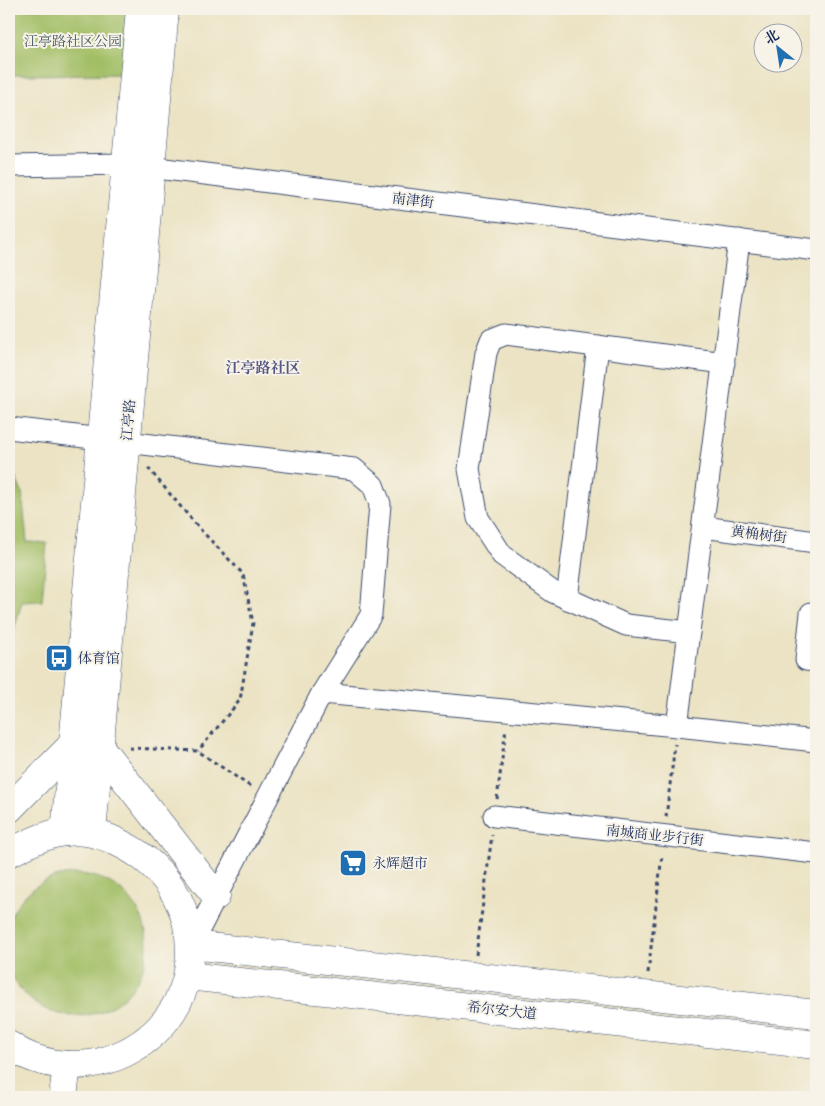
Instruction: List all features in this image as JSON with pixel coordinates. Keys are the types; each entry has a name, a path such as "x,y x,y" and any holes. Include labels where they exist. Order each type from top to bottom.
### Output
{"main road":[{"name":"江亭路","path":"65,832 86,745 138,166 140,9"},
{"name":"江亭路","path":"138,166 165,9"},
{"name":"江亭路","path":"86,745 92,832"},
{"path":"9,808 86,745 216,896"},
{"path":"9,853 42,837 65,832 92,832 112,839 143,855 168,880 184,910 191,945 187,976 181,994 167,1019 147,1039 123,1054 96,1063 67,1065 38,1060 9,1045"},
{"path":"191,945 816,1014"},
{"name":"希尔安大道","path":"187,976 816,1045"},
{"path":"63,1097 67,1065"}],"street":[{"name":"南津街","path":"9,166 138,166 816,250"},
{"path":"677,726 739,240"},
{"path":"689,632 626,625 553,592 502,555 478,518 469,469 486,353 491,340 506,334 724,363"},
{"path":"567,598 598,346"},
{"path":"9,428 354,469 373,485 380,504 371,615 322,693 191,945"},
{"name":"黄桷树街","path":"703,527 816,542"},
{"path":"816,614 811,613 806,660 816,661"},
{"path":"322,693 816,741"},
{"name":"南城商业步行街","path":"494,816 816,853"}],"path":[{"path":"113,441 243,574 253,624 240,700 198,752"},
{"path":"473,976 509,710"},
{"path":"645,995 677,726"},
{"path":"86,745 198,752 267,799"}],"green space":[{"name":"江亭路社区公园","path":"9,9 140,9 134,74 9,75"},
{"path":"9,463 22,492 27,542 47,543 42,601 22,602 9,647"},
{"path":"76,874 90,875 103,879 127,894 142,918 146,931 146,959 142,972 127,996 103,1011 90,1015 76,1016 62,1015 49,1011 25,996 10,972 6,959 5,945 6,931 10,918 25,894 49,879 62,875"}],"place":[{"name":"体育馆","path":"59,658"},
{"name":"永辉超市","path":"353,863"}],"district":[{"name":"江亭路社区","path":"263,368"}]}
